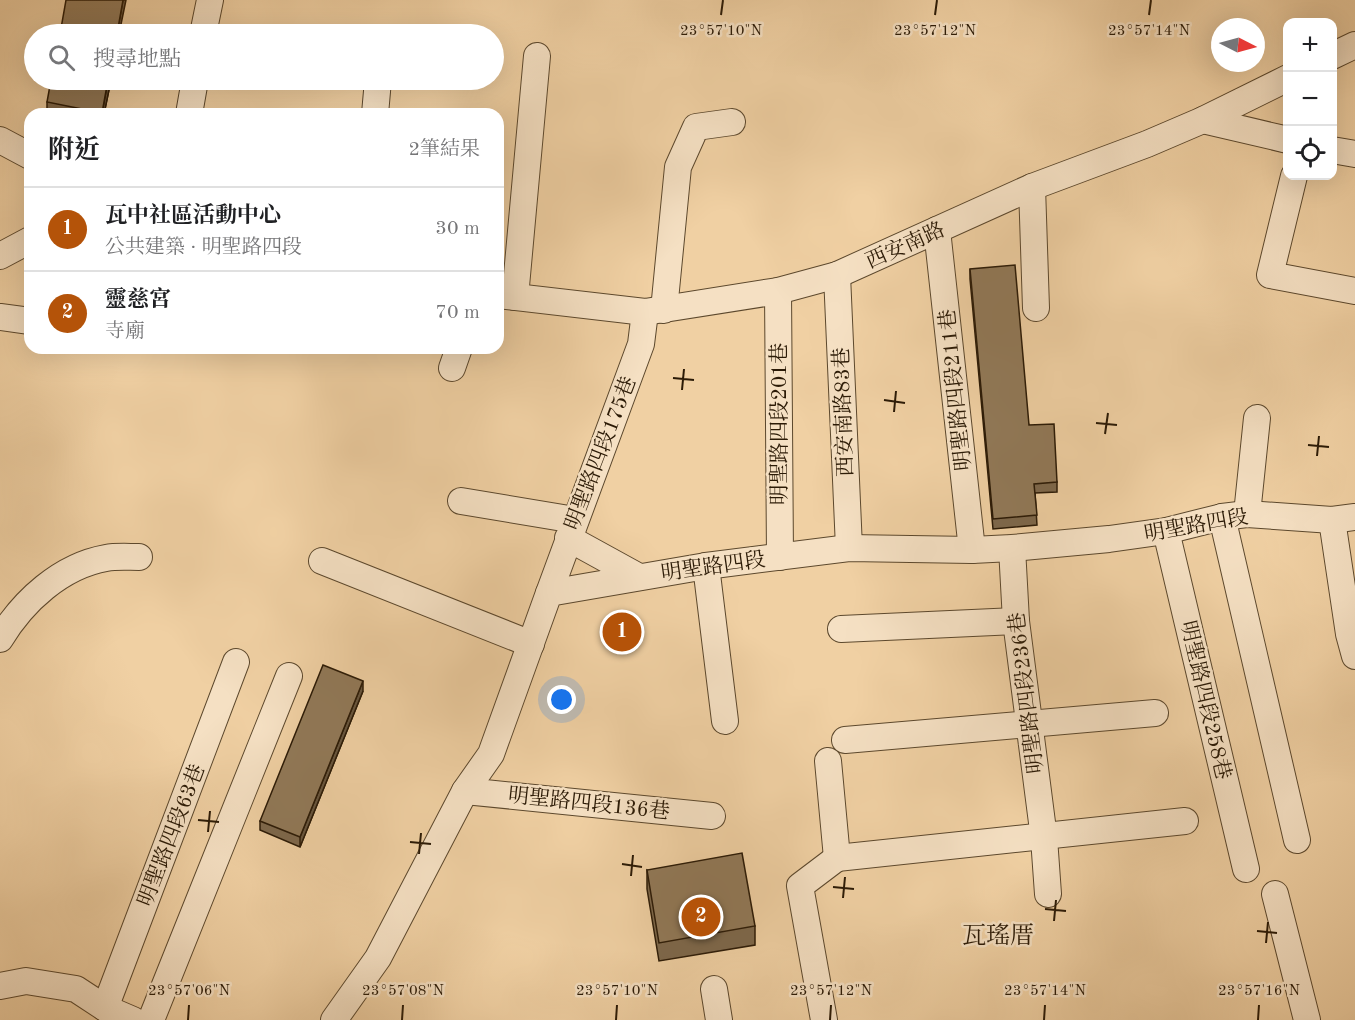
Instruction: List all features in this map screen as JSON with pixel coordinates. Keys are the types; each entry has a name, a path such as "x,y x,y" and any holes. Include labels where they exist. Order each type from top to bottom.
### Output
{"street":[{"path":"205,24 210,0"},
{"path":"1337,54 1355,45"},
{"path":"507,296 537,56"},
{"name":"西安南路","path":"507,296 654,311 778,291 837,275 1032,187 1148,144 1203,120 1283,80"},
{"path":"190,108 193,90"},
{"path":"376,108 377,90"},
{"path":"1203,120 1283,139"},
{"name":"明聖路四段175巷","path":"549,593 654,311 678,167 696,127 732,122"},
{"path":"0,140 24,153"},
{"path":"1337,151 1355,154"},
{"path":"1293,180 1270,276 1355,291"},
{"path":"1032,187 1036,308"},
{"name":"明聖路四段211巷","path":"937,230 972,550"},
{"path":"0,256 24,243"},
{"name":"西安南路83巷","path":"837,275 849,548"},
{"name":"明聖路四段201巷","path":"778,291 780,557"},
{"path":"0,317 24,320"},
{"path":"1257,418 1234,515 1297,840"},
{"path":"460,501 572,529 639,577"},
{"name":"明聖路四段","path":"549,593 706,566 849,548 972,550 1012,548 1167,531 1234,515 1344,518"},
{"path":"1344,518 1349,634 1355,656"},
{"name":"明聖路四段258巷","path":"1167,531 1246,869"},
{"name":"明聖路四段236巷","path":"1012,548 1016,621 1044,838 1048,894"},
{"path":"0,639 31,599 56,579 83,564 108,557 139,557"},
{"path":"322,561 531,644"},
{"path":"706,566 725,721"},
{"path":"334,1020 378,958 465,791 491,754 549,593"},
{"path":"842,629 1016,621"},
{"name":"明聖路四段63巷","path":"105,1008 236,663"},
{"path":"151,1020 289,676"},
{"path":"845,740 1155,713"},
{"path":"828,761 837,858"},
{"name":"明聖路四段136巷","path":"465,791 712,816"},
{"path":"824,1020 800,886 837,858 1044,838 1185,821"},
{"path":"1275,894 1307,1020"},
{"path":"0,986 26,981 76,989 105,1008 133,1020"},
{"path":"714,989 719,1020"}],"building":[{"path":"66,0 123,0 119,24 62,24"},
{"path":"49,90 106,90 103,108 77,108 47,102"},
{"path":"1015,265 1029,425 1054,424 1057,482 1034,484 1037,515 993,519 970,269"},
{"path":"323,665 363,681 300,837 260,821"},
{"path":"742,853 755,926 659,943 647,870"}],"place":[{"name":"瓦中社區活動中心","path":"622,632"},
{"name":"靈慈宮","path":"701,917"}],"district":[{"name":"瓦瑤厝","path":"998,935"}]}
